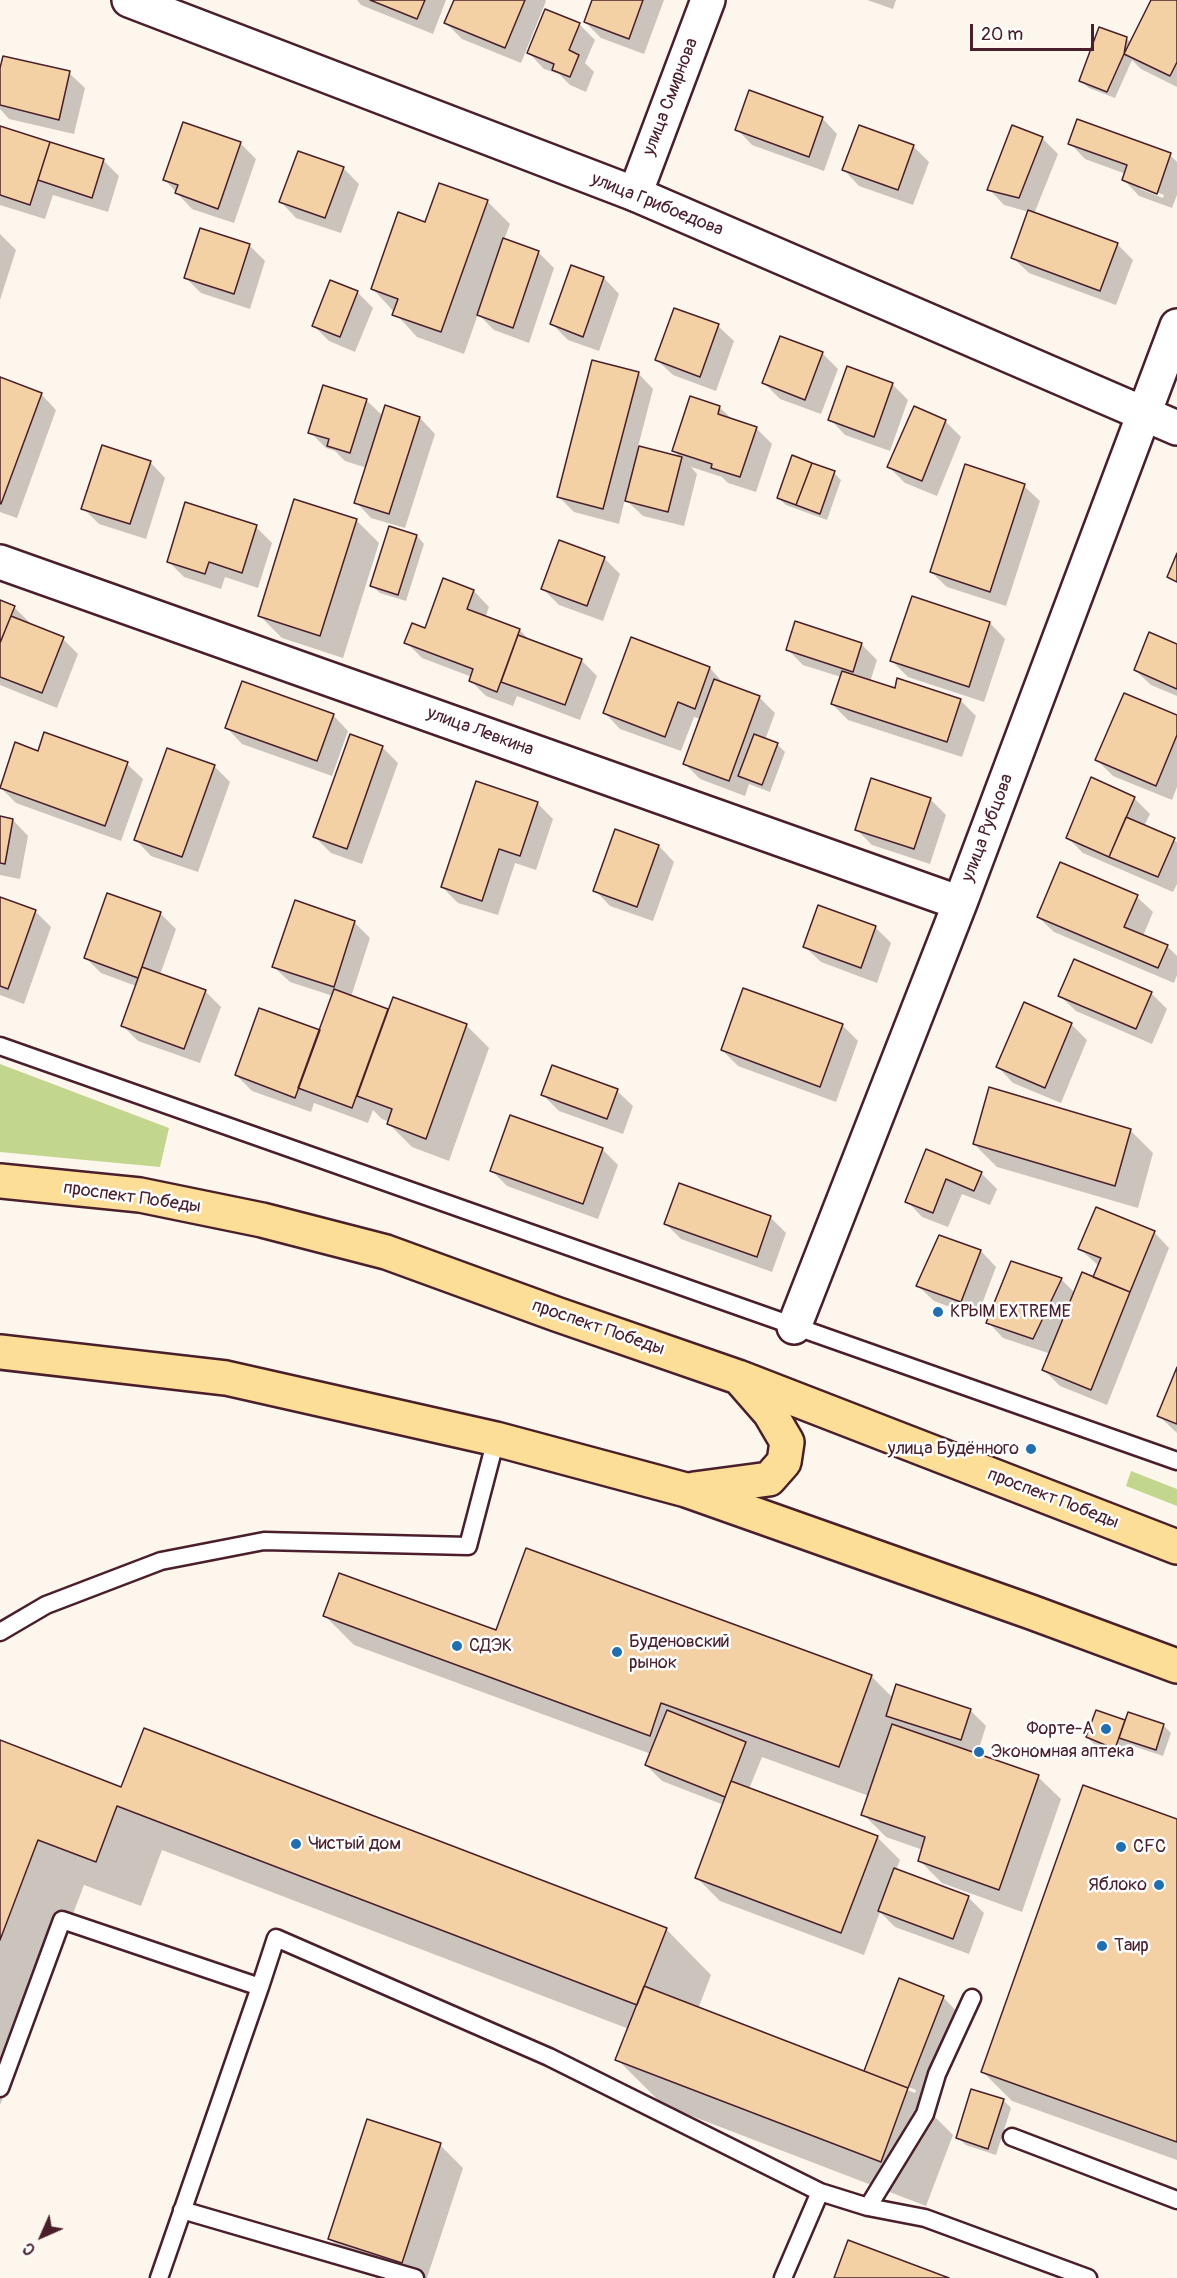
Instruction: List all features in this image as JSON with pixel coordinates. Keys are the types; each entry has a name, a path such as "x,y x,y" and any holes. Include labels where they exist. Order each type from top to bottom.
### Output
{"main road":[{"name":"проспект Победы","path":"0,1181 140,1195 262,1220 374,1249 738,1377 1177,1547"},
{"path":"0,1352 226,1378 496,1439 686,1490 1177,1666"},
{"path":"686,1490 769,1479 784,1462 787,1442 770,1413 738,1377"}],"street":[{"name":"улица Грибоедова","path":"132,0 635,194 1177,428"},
{"name":"улица Смирнова","path":"635,194 708,0"},
{"name":"улица Рубцова","path":"794,1327 960,903 1177,326"},
{"name":"улица Левкина","path":"0,562 960,903"}],"lane":[{"path":"0,1046 1177,1461"},
{"path":"0,1632 46,1605 161,1561 242,1545 264,1541 468,1546 496,1439"},
{"path":"0,2088 62,1920 260,1987"},
{"path":"159,2278 276,1938 549,2057 820,2192 868,2207 925,2218 1088,2278"},
{"path":"868,2207 925,2114 937,2074 972,1998"},
{"path":"1012,2137 1177,2200"},
{"path":"783,2278 820,2192"},
{"path":"182,2210 415,2278"}],"green space":[{"path":"0,1064 169,1128 160,1167 0,1152"},
{"path":"1131,1471 1177,1489 1177,1506 1126,1486"}],"building":[{"path":"370,0 425,0 417,19"},
{"path":"454,0 525,0 505,48 444,23"},
{"path":"592,0 643,0 629,39 584,22"},
{"path":"1151,0 1177,0 1177,62 1170,76 1124,54"},
{"path":"545,9 580,23 569,50 579,55 570,77 552,70 554,64 527,53"},
{"path":"1099,27 1127,37 1124,54 1107,92 1079,81"},
{"path":"3,56 70,71 59,120 0,105 0,68"},
{"path":"749,90 823,117 809,157 735,130"},
{"path":"1077,119 1171,153 1157,194 1122,180 1127,165 1068,144"},
{"path":"183,122 241,142 218,209 175,193 178,185 163,180"},
{"path":"859,125 914,145 898,190 842,170"},
{"path":"1012,125 1043,137 1019,198 987,190"},
{"path":"0,126 50,142 30,205 0,195"},
{"path":"50,142 104,159 92,198 38,180"},
{"path":"298,151 344,167 325,218 279,202"},
{"path":"439,183 488,200 441,332 392,315 398,299 371,289 398,212 425,222"},
{"path":"1028,210 1118,243 1100,291 1011,258"},
{"path":"200,228 250,244 234,294 184,278"},
{"path":"503,238 539,251 513,328 477,315"},
{"path":"571,265 604,277 583,337 550,324"},
{"path":"330,280 358,291 340,337 312,326"},
{"path":"674,308 719,324 700,377 655,360"},
{"path":"780,336 823,352 805,400 762,383"},
{"path":"592,360 639,372 603,509 557,497"},
{"path":"847,366 893,383 874,437 828,420"},
{"path":"0,377 42,393 1,504 0,503"},
{"path":"323,385 367,399 350,453 327,446 329,439 308,433"},
{"path":"690,396 720,406 718,414 757,427 740,477 711,468 712,464 672,451"},
{"path":"385,405 420,417 389,514 354,503"},
{"path":"914,406 946,420 922,481 887,467"},
{"path":"102,445 151,461 130,524 81,509"},
{"path":"639,446 682,457 668,512 625,501"},
{"path":"792,455 812,463 796,505 777,498"},
{"path":"812,463 835,471 820,514 796,505"},
{"path":"965,464 1025,484 990,592 930,572"},
{"path":"294,499 357,519 320,636 258,616"},
{"path":"185,502 257,525 242,573 209,562 205,574 167,562"},
{"path":"389,526 417,535 398,595 370,586"},
{"path":"559,540 605,557 587,606 541,589"},
{"path":"1177,553 1177,582 1167,577"},
{"path":"443,578 474,590 467,609 520,629 497,692 469,681 473,669 404,643 412,623 425,628"},
{"path":"912,596 990,622 969,687 890,661"},
{"path":"0,600 15,606 0,643"},
{"path":"11,616 64,637 42,693 0,677 0,643"},
{"path":"795,621 862,643 853,672 786,650"},
{"path":"1149,632 1177,644 1177,689 1134,670"},
{"path":"518,635 582,659 565,705 501,682"},
{"path":"631,637 710,667 695,709 678,702 665,737 603,713"},
{"path":"842,671 895,688 897,678 961,699 947,742 831,704"},
{"path":"714,679 760,696 729,781 683,764"},
{"path":"242,681 334,714 317,761 225,728"},
{"path":"1124,693 1177,715 1177,735 1156,786 1095,760"},
{"path":"44,732 128,762 105,826 0,788 15,742 38,751"},
{"path":"350,734 383,746 347,849 313,837"},
{"path":"754,734 778,743 762,785 738,776"},
{"path":"167,748 215,765 182,857 134,840"},
{"path":"1091,777 1135,797 1109,857 1066,838"},
{"path":"871,778 931,798 914,849 855,830"},
{"path":"476,781 538,802 520,856 499,849 482,901 441,887"},
{"path":"0,816 13,819 5,864 0,863"},
{"path":"1126,817 1175,838 1158,877 1109,857"},
{"path":"615,829 659,845 637,907 593,891"},
{"path":"1060,862 1138,895 1124,927 1168,945 1158,968 1037,917"},
{"path":"107,893 161,912 138,978 84,958"},
{"path":"0,897 36,910 8,989 0,986"},
{"path":"295,900 355,921 334,987 272,967"},
{"path":"818,905 876,926 861,968 803,947"},
{"path":"1074,959 1152,992 1136,1029 1058,996"},
{"path":"142,967 206,990 184,1049 121,1026"},
{"path":"743,988 843,1024 820,1087 721,1050"},
{"path":"334,989 388,1009 352,1108 298,1088"},
{"path":"393,997 467,1024 426,1139 387,1124 392,1109 357,1096"},
{"path":"1024,1002 1072,1023 1045,1088 996,1067"},
{"path":"259,1008 320,1030 295,1098 235,1075"},
{"path":"552,1065 618,1089 607,1119 541,1095"},
{"path":"989,1087 1131,1129 1115,1186 973,1144"},
{"path":"510,1115 603,1148 583,1204 490,1171"},
{"path":"926,1149 982,1172 974,1191 946,1179 933,1213 905,1202"},
{"path":"679,1183 771,1216 757,1257 664,1224"},
{"path":"1096,1207 1155,1231 1130,1292 1093,1277 1101,1258 1078,1249"},
{"path":"939,1235 981,1250 961,1302 916,1286"},
{"path":"1011,1261 1062,1278 1033,1339 986,1323"},
{"path":"1082,1272 1130,1292 1091,1390 1042,1370"},
{"path":"1177,1367 1177,1424 1157,1416"},
{"name":"Буденовский рынок","path":"526,1548 872,1675 839,1767 661,1703 650,1736 323,1616 339,1573 496,1630"},
{"path":"896,1684 971,1709 961,1740 886,1716"},
{"path":"667,1710 746,1742 725,1797 645,1765"},
{"name":"Форте-А","path":"1096,1710 1125,1720 1115,1749 1086,1737"},
{"path":"1128,1712 1164,1724 1156,1750 1119,1738"},
{"path":"892,1724 1039,1775 999,1890 918,1861 925,1837 861,1815"},
{"path":"144,1728 667,1928 637,2005 117,1806 96,1862 38,1840 0,1940 0,1740 121,1787"},
{"path":"731,1781 878,1836 841,1933 695,1878"},
{"name":"Таир","path":"1083,1785 1177,1819 1177,2142 981,2072"},
{"path":"894,1868 969,1896 953,1939 878,1911"},
{"path":"899,1978 944,1996 908,2088 864,2071"},
{"path":"644,1986 908,2088 881,2162 615,2060"},
{"path":"971,2089 1004,2099 988,2149 956,2138"},
{"path":"367,2119 441,2143 402,2263 328,2239"},
{"path":"848,2240 949,2278 834,2278"}],"place":[{"name":"КРЫМ EXTREME","path":"938,1312"},
{"name":"улица Будённого","path":"1031,1449"},
{"name":"СДЭК","path":"457,1646"},
{"name":"Буденовский рынок","path":"617,1652"},
{"name":"Форте-А","path":"1106,1729"},
{"name":"Экономная аптека","path":"979,1752"},
{"name":"Чистый дом","path":"296,1844"},
{"name":"CFC","path":"1121,1847"},
{"name":"Яблоко","path":"1159,1885"},
{"name":"Таир","path":"1102,1946"}]}
